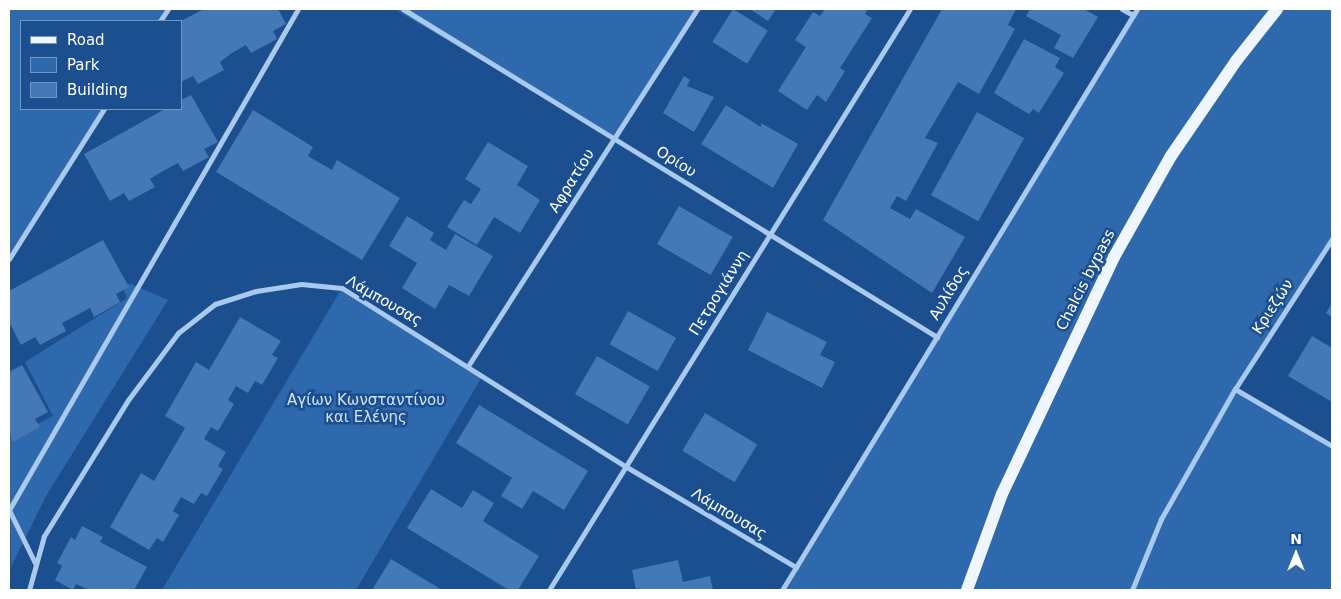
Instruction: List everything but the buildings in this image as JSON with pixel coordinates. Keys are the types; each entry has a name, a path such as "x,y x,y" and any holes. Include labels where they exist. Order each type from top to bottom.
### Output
{"main road":[{"name":"Chalcis bypass","path":"967,590 1002,494 1114,257 1171,156 1236,61 1277,9"}],"street":[{"path":"161,20 168,9"},
{"path":"35,563 9,510 298,9"},
{"name":"Ορίου","path":"403,9 937,337"},
{"name":"Αφρατίου","path":"468,366 697,9"},
{"name":"Πετρογιάννη","path":"548,590 910,9"},
{"path":"1122,9 1133,15"},
{"name":"Αυλίδος","path":"782,590 1137,9"},
{"path":"9,258 103,110"},
{"name":"Κριεζών","path":"1132,590 1161,519 1235,389 1332,239"},
{"name":"Λάμπουσας","path":"29,590 44,536 128,400 178,333 215,304 256,291 301,284 342,288 625,466 796,568"},
{"path":"1235,389 1332,446"}],"green space":[{"path":"9,9 168,9 161,20 20,20 20,110 103,110 9,259"},
{"path":"394,9 697,9 614,138"},
{"path":"1137,9 1332,9 1332,239 1235,389 1332,446 1332,590 782,590"},
{"path":"131,284 168,300 46,496 11,567 9,439 53,416 25,362 127,298 122,285"},
{"name":"Αγίων Κωνσταντίνου και Ελένης","path":"342,288 483,375 356,590 162,590"}]}
